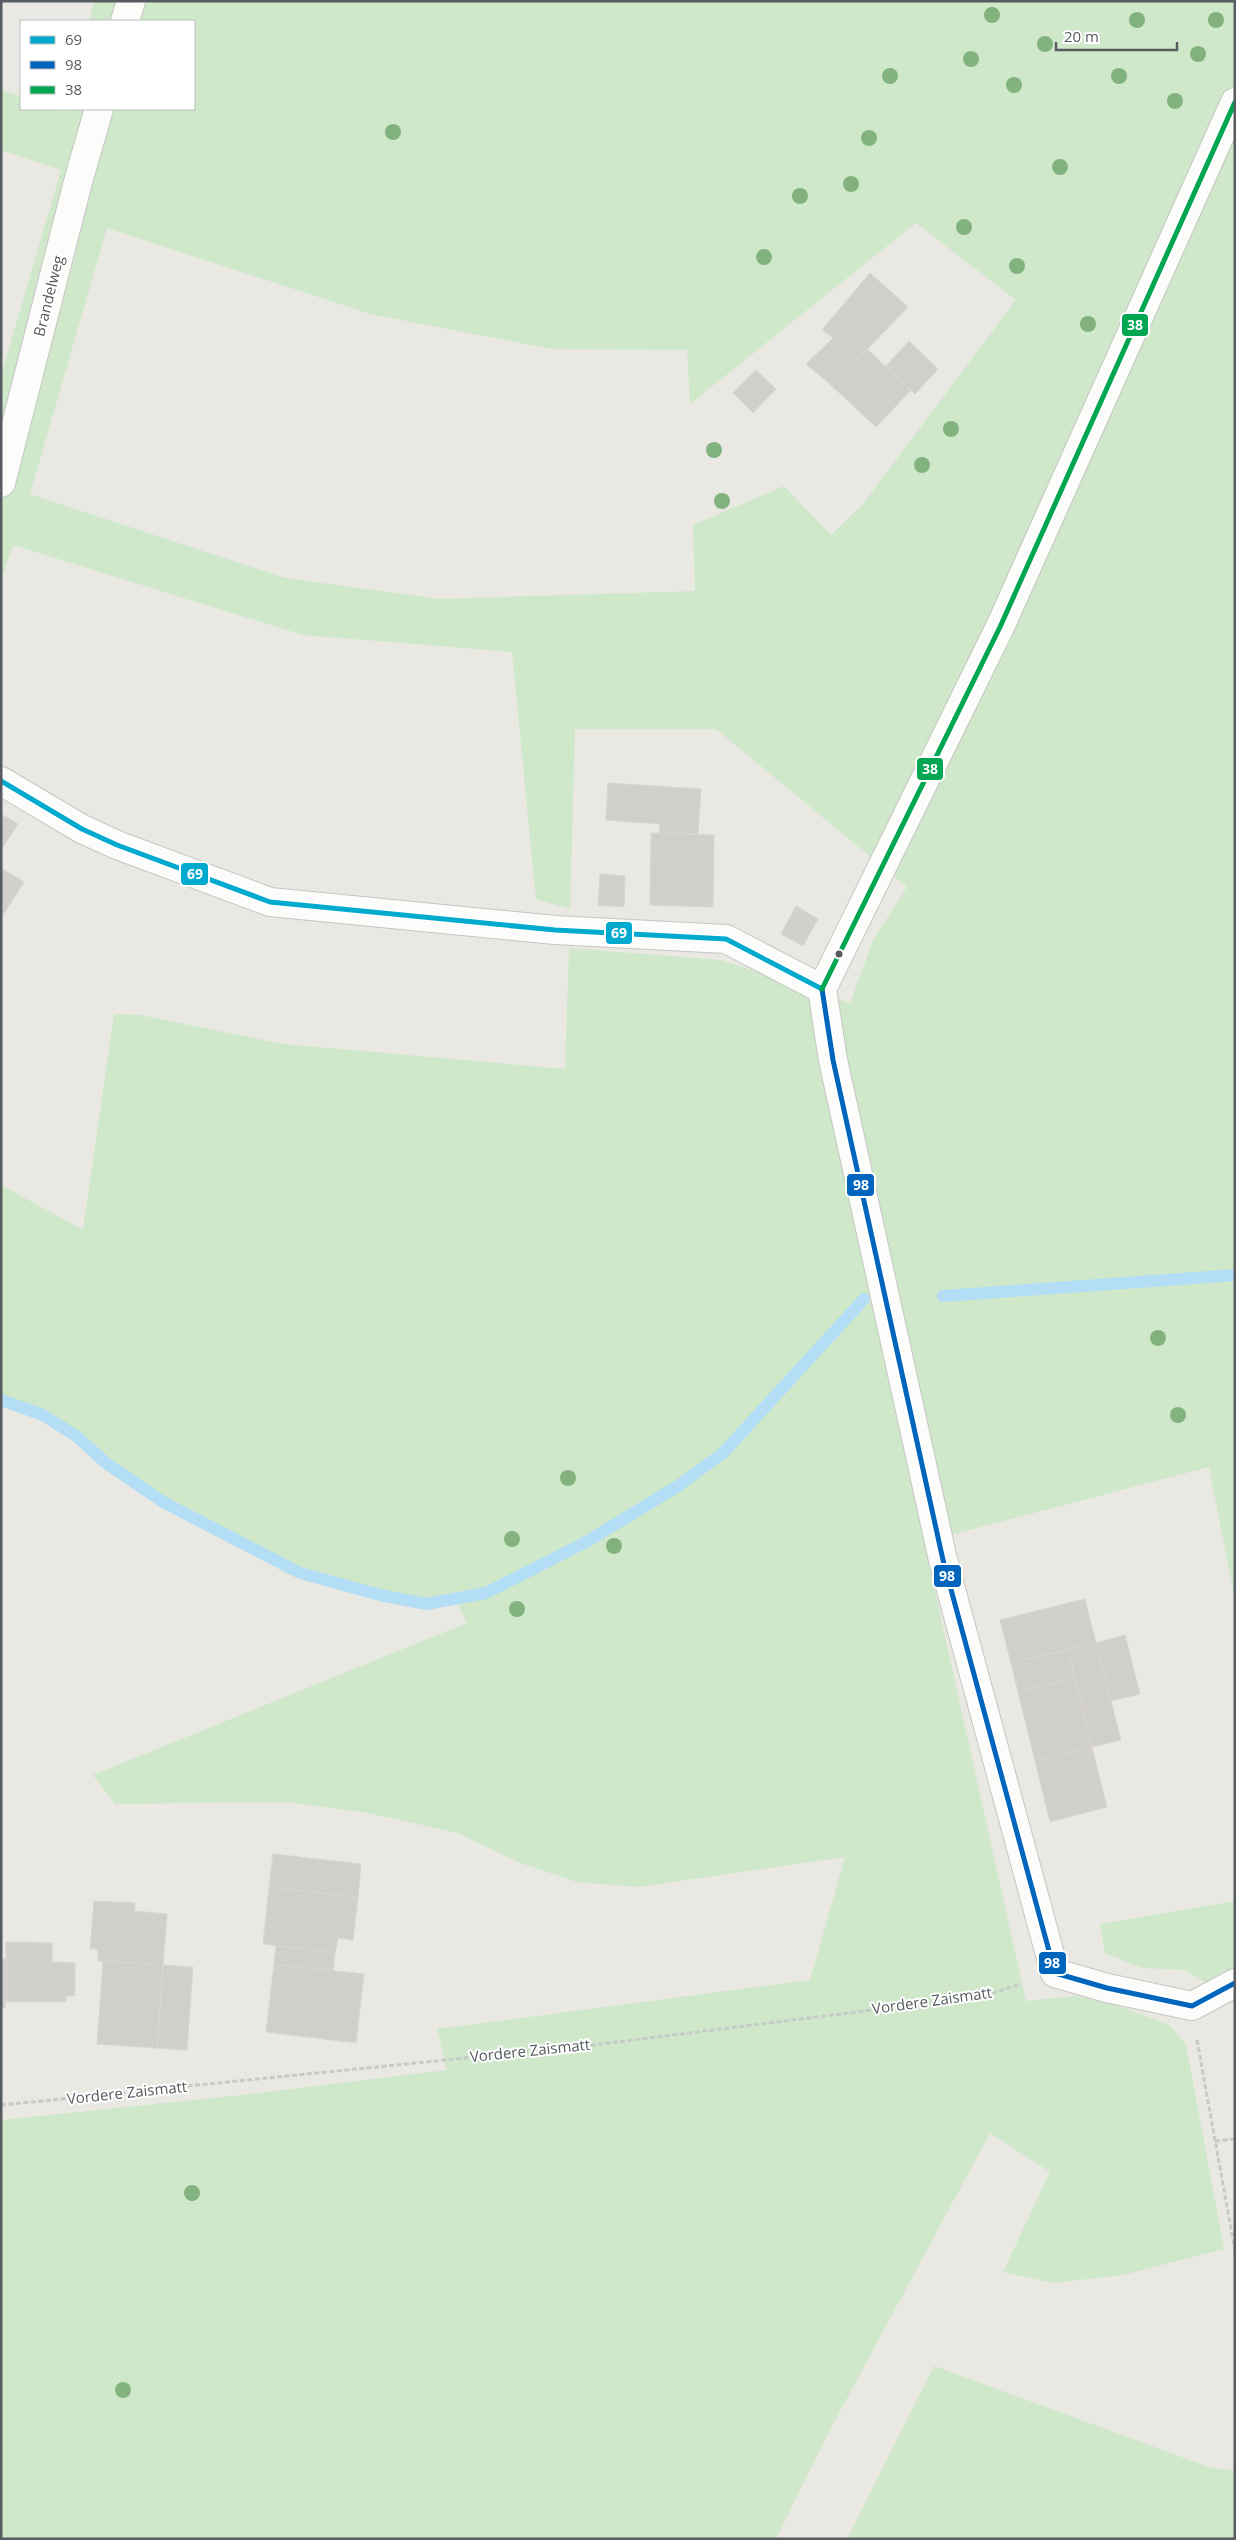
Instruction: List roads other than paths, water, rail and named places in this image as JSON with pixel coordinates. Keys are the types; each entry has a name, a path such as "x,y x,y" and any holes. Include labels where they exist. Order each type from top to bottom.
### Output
{"street":[{"path":"125,20 131,1"},
{"path":"1235,102 1000,627 822,989 833,1060 943,1560 1055,1973 1107,1988 1192,2006 1235,1983"},
{"name":"Brandelweg","path":"1,483 79,178 99,110"},
{"path":"1,781 82,828 116,845 270,902 555,930 726,939 822,989"}],"waterway":[{"path":"943,1296 1235,1275"},
{"path":"1,1400 43,1415 76,1436 106,1463 163,1502 300,1573 380,1595 426,1604 486,1593 586,1542 678,1486 723,1453 864,1299"}]}
